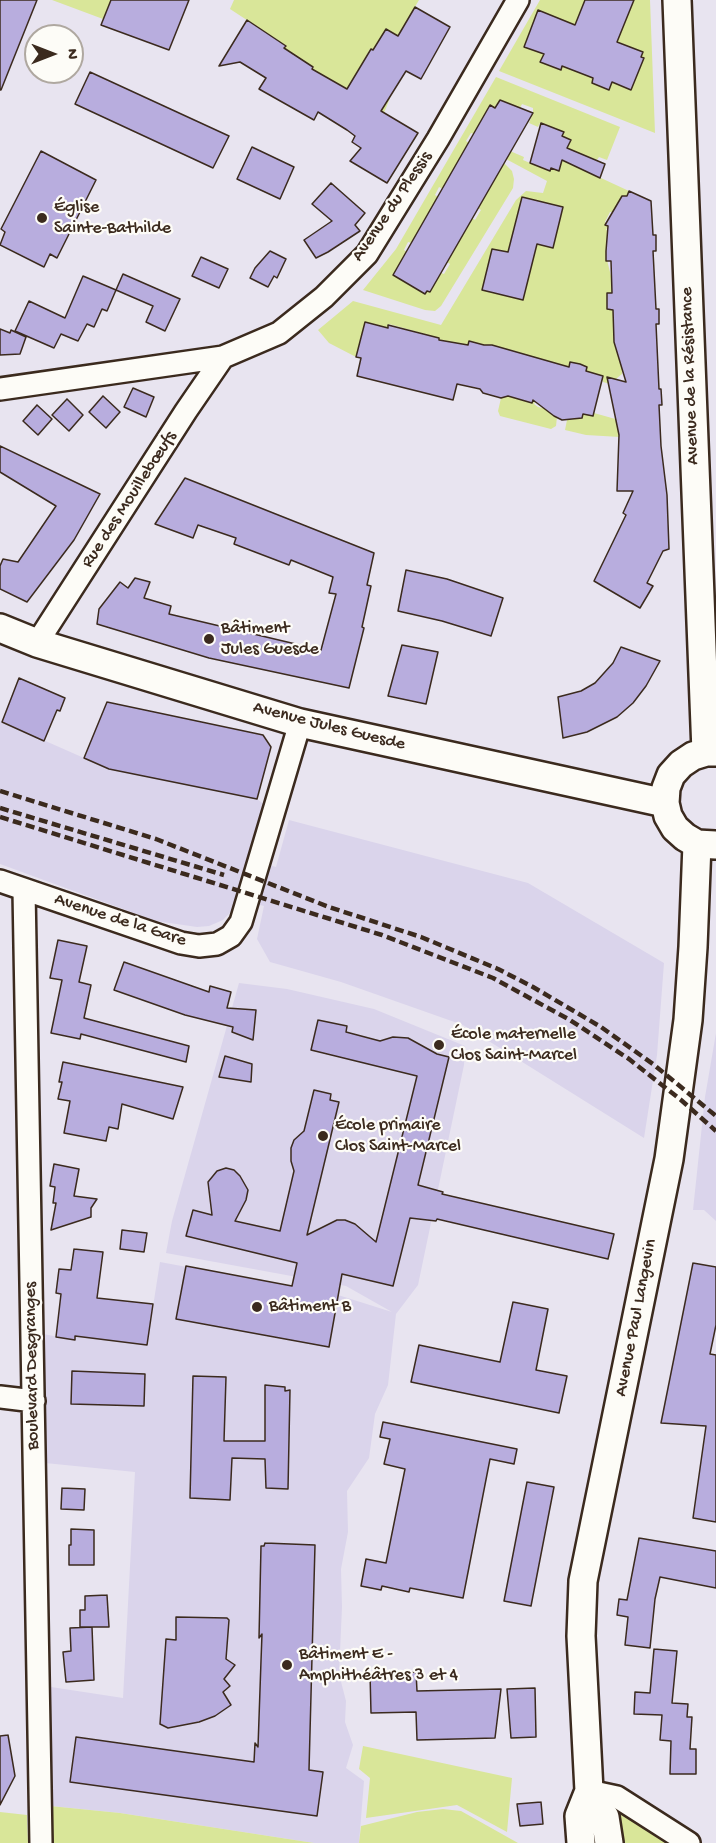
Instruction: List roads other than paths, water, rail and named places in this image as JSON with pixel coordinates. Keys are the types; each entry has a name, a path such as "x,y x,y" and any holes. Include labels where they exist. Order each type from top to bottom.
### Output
{"main road":[{"name":"Avenue de la Résistance","path":"677,0 711,752"},
{"name":"Avenue Jules Guesde","path":"0,628 37,643 300,723 665,803"},
{"path":"706,844 685,837 675,828 668,816 665,803 666,788 671,775 693,756 711,752"},
{"name":"Avenue Paul Langevin","path":"581,1843 579,1816 589,1791 581,1635 583,1581 669,1159 688,1020 694,936 706,844"},
{"name":"Avenue Paul Langevin","path":"589,1791 605,1817 609,1843"}],"street":[{"name":"Avenue du Plessis","path":"0,389 223,357 279,333 324,297 367,254 438,139 518,0"},
{"name":"Rue des Mouillebœufs","path":"37,643 223,357"},
{"name":"Avenue de la Gare","path":"0,881 182,943 199,946 217,944 231,936 241,922 300,723"},
{"name":"Boulevard Desgranges","path":"24,890 41,1843"},
{"path":"0,1397 34,1401"},
{"path":"589,1791 617,1797 688,1843"}],"railway":[{"path":"0,791 156,839 329,907 421,937 498,969 601,1027 653,1064 716,1116"},
{"path":"0,808 224,875"},
{"path":"0,817 382,935 493,978 570,1020 629,1059 716,1131"}],"place":[{"name":"Église Sainte-Bathilde","path":"42,218"},
{"name":"Bâtiment Jules Guesde","path":"209,639"},
{"name":"École maternelle Clos Saint-Marcel","path":"439,1045"},
{"name":"École primaire Clos Saint-Marcel","path":"323,1136"},
{"name":"Bâtiment B","path":"257,1307"},
{"name":"Bâtiment E - Amphithéâtres 3 et 4","path":"287,1665"}]}
